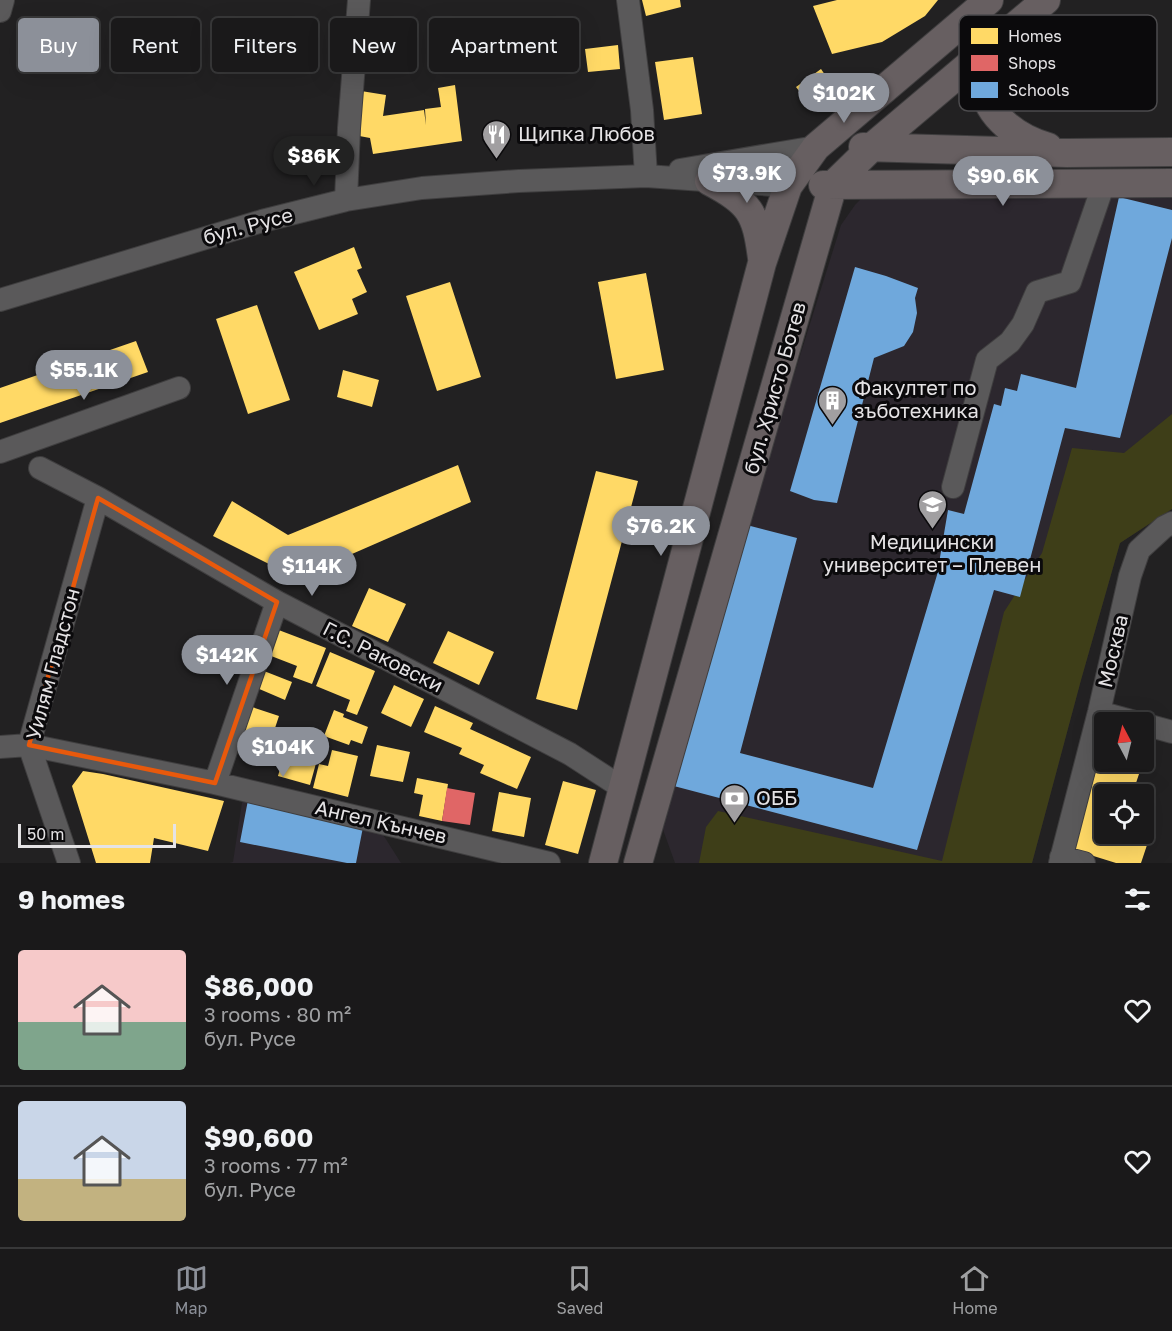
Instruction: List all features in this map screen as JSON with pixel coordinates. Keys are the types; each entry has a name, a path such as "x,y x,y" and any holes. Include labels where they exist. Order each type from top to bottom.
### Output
{"main road":[{"path":"971,15 989,0"},
{"path":"1029,15 1046,0"},
{"path":"603,863 762,263 788,186 816,147 959,25"},
{"path":"833,184 872,147 959,75"},
{"path":"995,111 1017,134 1037,144 1067,153"},
{"path":"816,147 1067,153 1172,152"},
{"path":"709,181 734,195 755,219 762,263"},
{"path":"788,186 1172,183"},
{"name":"бул. Христо Ботев","path":"638,863 833,184"}],"street":[{"path":"0,11 3,0"},
{"path":"346,200 359,0"},
{"path":"628,0 642,110 646,176"},
{"name":"бул. Русе","path":"646,176 816,147"},
{"name":"бул. Русе","path":"0,300 262,221 346,200 422,188 519,180 646,176 788,186"},
{"path":"953,487 987,360 1010,342 1023,324 1037,292 1070,282 1104,183"},
{"path":"0,452 179,388"},
{"name":"Г.С. Раковски","path":"40,468 98,498 277,602 570,753 624,789"},
{"name":"Уилям Гладстон","path":"69,863 29,745 98,498"},
{"name":"Москва","path":"1099,712 1130,576 1139,550 1164,527 1172,523"},
{"path":"215,783 277,602"},
{"path":"1154,727 1172,732"},
{"name":"Москва","path":"1061,860 1094,731"},
{"name":"Ангел Кънчев","path":"0,747 29,745 215,783 549,863"},
{"path":"1061,860 1084,863"}],"highlighted area":[{"path":"98,498 277,602 215,783 29,745"}],"shaded area":[{"name":"Медицински университет – Плевен","path":"1172,187 1172,509 1120,543 1032,863 675,863 652,799 751,512 841,225 855,205 872,188"},
{"path":"1172,414 1172,509 1120,543 1032,863 699,863 706,827 718,811 942,861 1004,612 1042,553 1072,448 1124,453"},
{"path":"243,796 375,822 401,863 229,863 233,862"}],"building: Homes":[{"path":"642,0 680,0 681,7 646,16"},
{"path":"837,0 938,0 925,16 882,42 832,54 813,6"},
{"path":"618,45 620,69 588,72 585,49"},
{"path":"693,57 702,114 664,120 655,62"},
{"path":"821,69 834,88 810,105 796,87"},
{"path":"455,85 462,141 373,154 370,138 354,135 361,91 386,95 383,116 424,110 426,125 425,109 441,107 438,88"},
{"path":"354,247 362,268 357,270 367,292 352,299 358,314 319,330 294,272"},
{"path":"646,273 664,370 616,379 598,282"},
{"path":"450,282 481,377 437,391 406,296"},
{"path":"257,305 290,400 248,414 216,319"},
{"path":"136,341 148,372 0,423 0,388"},
{"path":"343,370 379,380 372,407 337,397"},
{"path":"458,465 471,502 297,578 213,536 232,501 288,535"},
{"path":"596,471 638,481 577,710 536,699"},
{"path":"369,588 406,604 388,642 352,626"},
{"path":"276,629 326,648 312,684 293,677 297,666 266,654"},
{"path":"448,631 494,652 479,685 433,663"},
{"path":"330,652 375,671 357,715 346,711 350,700 316,686"},
{"path":"264,671 292,682 285,700 257,688"},
{"path":"394,685 424,699 411,727 381,713"},
{"path":"246,705 279,716 264,761 231,750"},
{"path":"435,706 473,723 470,729 531,757 517,789 480,773 484,765 459,754 462,748 424,732"},
{"path":"334,710 344,714 343,717 368,727 362,744 351,740 349,745 324,736"},
{"path":"288,740 320,749 310,785 278,776"},
{"path":"377,745 410,752 403,782 370,776"},
{"path":"332,750 358,756 348,797 313,788 319,764 328,766"},
{"path":"83,771 224,801 208,851 154,838 150,863 96,863 72,786"},
{"path":"1096,772 1140,772 1136,784 1094,784 1094,844 1147,844 1141,863 1116,863 1071,849"},
{"path":"417,778 448,784 442,821 419,816 423,795 414,793"},
{"path":"563,781 596,790 578,854 545,845"},
{"path":"499,792 531,798 524,837 492,831"}],"building: Shops":[{"path":"447,788 475,793 470,825 442,821"}],"building: Schools":[{"path":"1119,197 1172,210 1172,238 1120,438 1065,428 1020,597 994,590 917,850 670,785 739,523 797,538 740,753 873,788 937,575 948,510 964,514 994,404 1001,406 1005,388 1017,391 1021,374 1076,388"},
{"name":"Факултет по зъботехника","path":"855,267 918,288 915,298 917,313 913,332 904,346 874,358 837,503 814,500 790,491"},
{"path":"248,800 364,822 356,863 240,842"}],"place":[{"name":"Щипка Любов","path":"497,160"},
{"name":"Факултет по зъботехника","path":"833,426"},
{"name":"Медицински университет – Плевен","path":"932,530"},
{"name":"ОББ","path":"735,824"}]}
